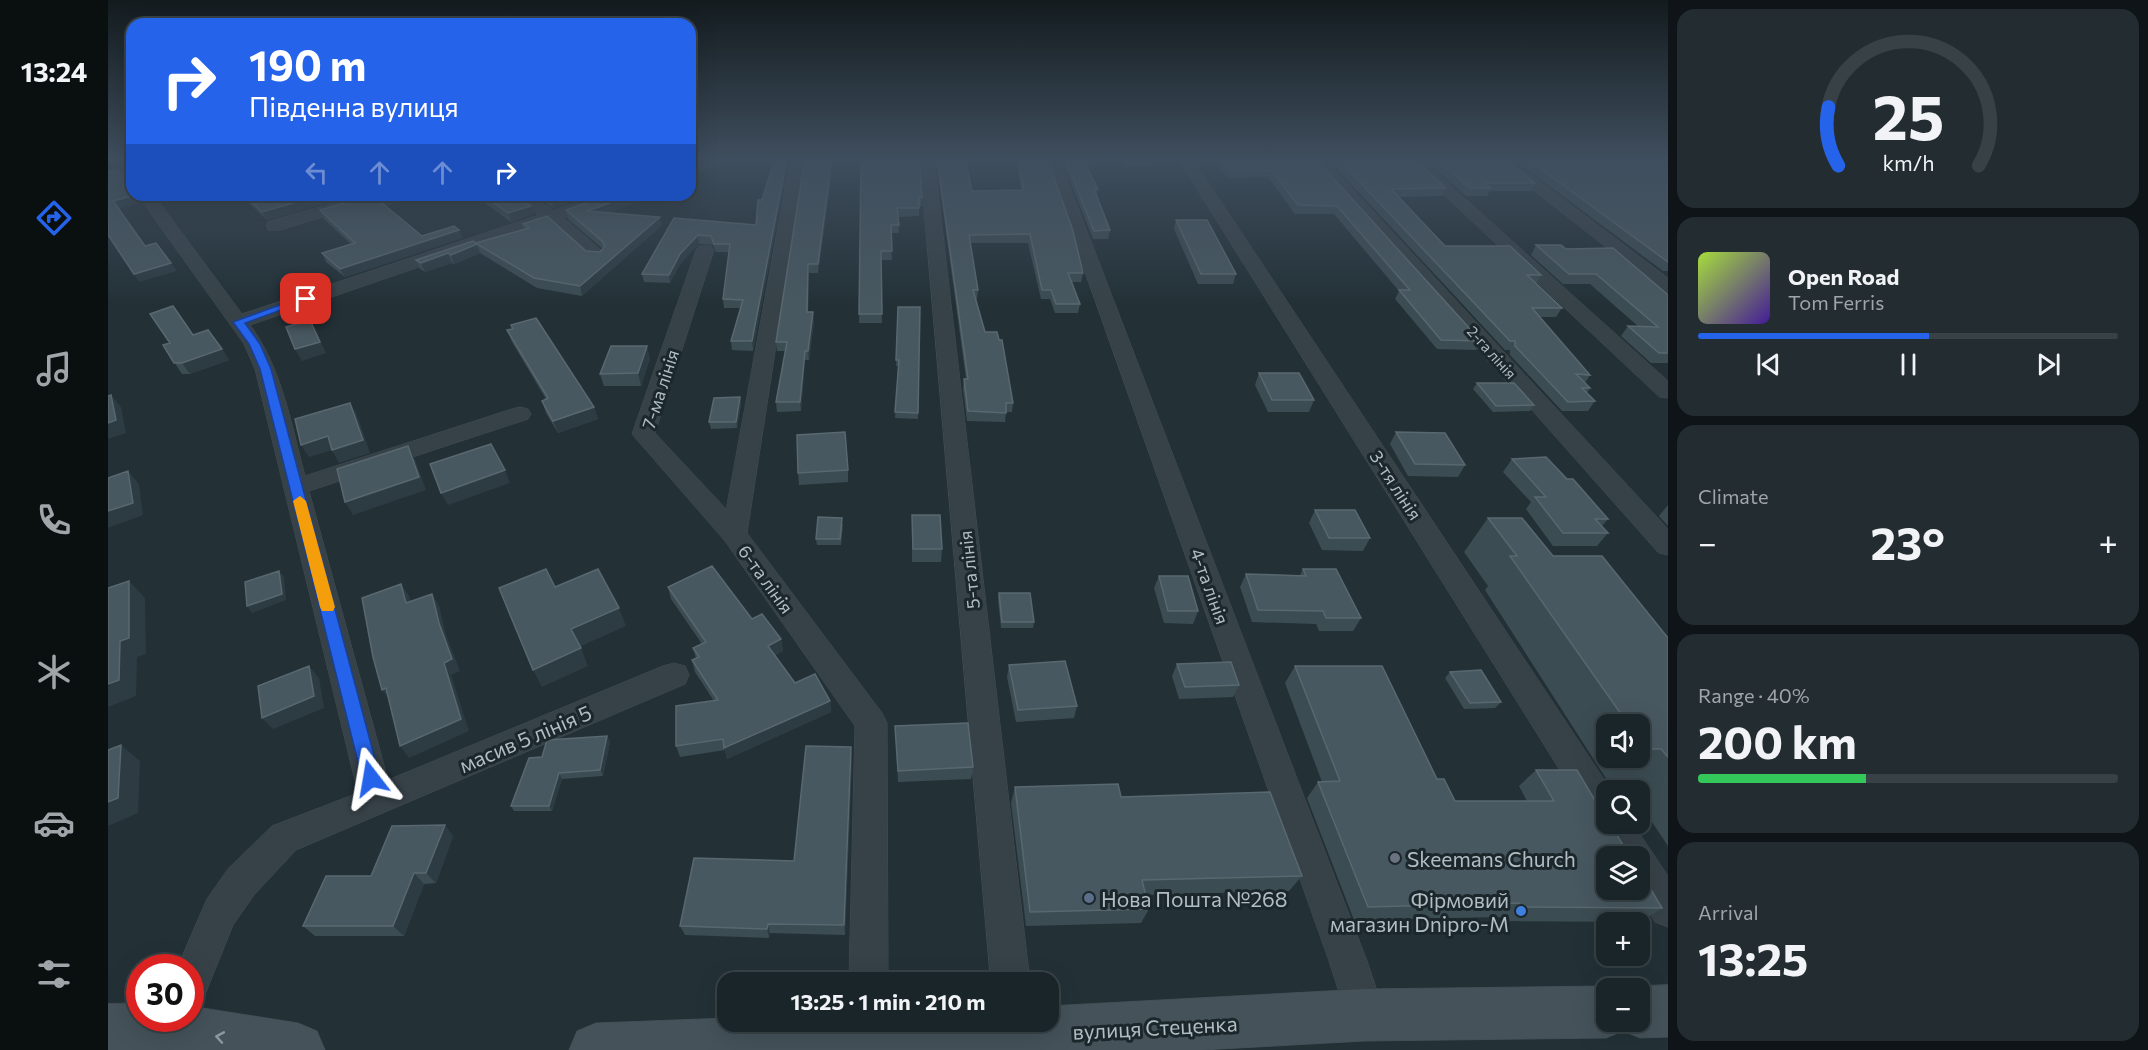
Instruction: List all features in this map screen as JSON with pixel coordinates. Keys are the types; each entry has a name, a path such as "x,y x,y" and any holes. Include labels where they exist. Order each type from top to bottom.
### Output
{"main road":[{"path":"1650,1011 1668,1011"},
{"name":"вулиця Стеценка","path":"1059,1026 1365,1015 1596,1012"},
{"path":"204,1018 298,1050"},
{"path":"108,1030 126,1025"},
{"name":"вулиця Стеценка","path":"596,1050 952,1032"}],"street":[{"path":"155,207 239,322 254,344 266,369 376,801"},
{"path":"274,226 338,207"},
{"path":"537,207 552,216 596,255"},
{"path":"239,322 579,207"},
{"name":"6-та лінія","path":"790,207 734,534 871,723 869,972"},
{"name":"5-та лінія","path":"932,207 1010,972"},
{"name":"4-та лінія","path":"1070,207 1340,939 1365,1015"},
{"name":"3-тя лінія","path":"1216,207 1596,797"},
{"name":"2-га лінія","path":"1361,207 1668,546"},
{"path":"1466,207 1668,392"},
{"path":"1564,207 1668,287"},
{"name":"7-ма лінія","path":"705,250 643,434 734,534"},
{"path":"296,487 520,414"},
{"name":"масив 5 лінія 5","path":"203,954 220,912 241,882 284,838 674,675"},
{"path":"1650,880 1668,909"}],"building":[{"path":"108,207 117,207 145,246 156,243 171,263 134,274 108,235"},
{"path":"257,207 279,207 262,212"},
{"path":"330,207 387,207 422,236 454,226 459,230 340,269 322,253 355,243 320,210"},
{"path":"500,207 528,207 508,213"},
{"path":"575,207 598,207 587,211 660,217 580,286 534,278 477,244 451,255 448,253 421,263 416,260 473,241 476,243 529,228 523,224 547,216 586,251 600,252 605,246 602,241 566,210"},
{"path":"757,207 778,207 752,341 731,341 743,300 723,299 730,244 714,244 711,236 698,235 680,254 669,275 642,274 674,218 756,225"},
{"path":"797,207 826,207 818,264 808,264 807,312 813,312 808,351 805,351 800,402 776,402 787,342 776,342"},
{"path":"860,207 919,207 897,208 899,225 891,225 892,251 881,251 882,314 859,314"},
{"path":"944,207 1064,207 1083,273 1068,273 1080,304 1056,304 1051,290 1042,290 1030,234 969,235 978,290 973,290 985,332 997,332 999,340 1002,340 1013,403 1006,403 1006,413 968,411 964,379 968,379"},
{"path":"1084,207 1101,207 1110,230 1094,231"},
{"path":"1338,207 1359,207 1481,341 1441,340 1399,290 1410,290"},
{"path":"1383,207 1408,207 1445,246 1510,246 1541,275 1527,275 1562,308 1532,308 1590,375 1576,374 1590,388 1582,388 1595,401 1568,402 1515,346 1515,341 1510,341"},
{"path":"1593,207 1668,207 1668,262"},
{"path":"1176,220 1207,220 1236,274 1201,274"},
{"path":"1536,245 1561,245 1566,249 1613,248 1668,295 1668,353 1659,353 1628,326 1658,327 1596,274 1569,274"},
{"path":"173,306 193,335 208,330 222,349 182,363 174,363 163,345 170,343 150,314"},
{"path":"898,307 920,307 918,413 895,412 899,360 896,360"},
{"path":"536,318 594,407 553,421 542,401 548,398 507,330 513,329 511,325"},
{"path":"310,320 320,342 295,349 286,327"},
{"path":"611,346 647,346 638,373 600,374"},
{"path":"1259,373 1299,373 1314,400 1272,400"},
{"path":"1477,383 1514,383 1534,405 1496,406"},
{"path":"111,395 116,420 108,423 108,396"},
{"path":"740,397 736,422 709,422 714,398"},
{"path":"350,403 363,440 332,450 328,436 301,445 295,419"},
{"path":"845,432 848,470 798,473 797,435"},
{"path":"1396,432 1445,433 1465,465 1415,464"},
{"path":"491,444 505,470 441,493 430,464"},
{"path":"408,446 419,477 345,502 337,469"},
{"path":"1546,457 1567,479 1573,479 1608,519 1595,519 1608,533 1563,533 1535,497 1546,497 1512,459"},
{"path":"128,471 133,503 108,511 108,478"},
{"path":"1315,510 1355,510 1370,538 1329,538"},
{"path":"912,515 940,515 942,549 913,549"},
{"path":"818,517 842,518 840,539 816,539"},
{"path":"1488,518 1522,518 1553,556 1602,556 1668,638 1668,757 1661,749 1650,749 1650,714 1621,714 1510,556 1517,556"},
{"path":"712,566 752,619 762,614 781,639 768,646 795,683 815,674 830,701 724,748 723,739 676,746 676,706 718,700 692,660 699,657 693,648 706,642 668,587"},
{"path":"546,569 555,587 598,569 619,608 571,629 581,648 533,670 499,588"},
{"path":"1303,569 1336,569 1361,618 1326,618 1323,611 1258,610 1246,574 1306,576"},
{"path":"279,571 282,594 247,606 245,582"},
{"path":"1159,576 1188,576 1198,611 1168,611"},
{"path":"129,581 129,638 120,641 119,680 108,684 108,588"},
{"path":"401,584 406,603 432,594 439,623 452,659 444,663 461,719 400,746 386,688 382,690 373,657 362,598"},
{"path":"999,593 1030,593 1034,622 1002,622"},
{"path":"1065,661 1077,706 1018,710 1009,665"},
{"path":"1231,662 1239,685 1185,687 1177,664"},
{"path":"309,666 314,696 262,718 258,686"},
{"path":"1295,666 1382,666 1437,779 1444,779 1455,801 1554,801 1536,770 1577,770 1596,802 1596,834 1616,834 1624,846 1596,846 1596,900 1650,900 1650,888 1662,908 1520,907 1519,903 1368,907 1318,782 1340,781"},
{"path":"1481,670 1501,702 1470,703 1450,672"},
{"path":"968,723 973,767 898,771 895,726"},
{"path":"607,736 600,770 559,773 549,806 511,806 529,758 542,757 547,740"},
{"path":"121,745 118,798 108,802 108,750"},
{"path":"806,746 851,747 844,925 768,924 767,929 680,926 694,858 794,861"},
{"path":"1118,784 1121,797 1270,792 1302,876 1142,880 1149,909 1030,912 1015,787"},
{"path":"445,825 426,873 414,873 393,926 303,926 326,876 371,876 392,826"}],"slow traffic":[{"path":"300,501 328,607"}],"place":[{"name":"Skeemans Church","path":"1395,858"},
{"name":"Нова Пошта №268","path":"1089,898"},
{"name":"Фірмовий магазин Dnipro-M","path":"1521,911"}],"route":[{"path":"306,299 239,322 254,344 266,369 371,778"}]}
